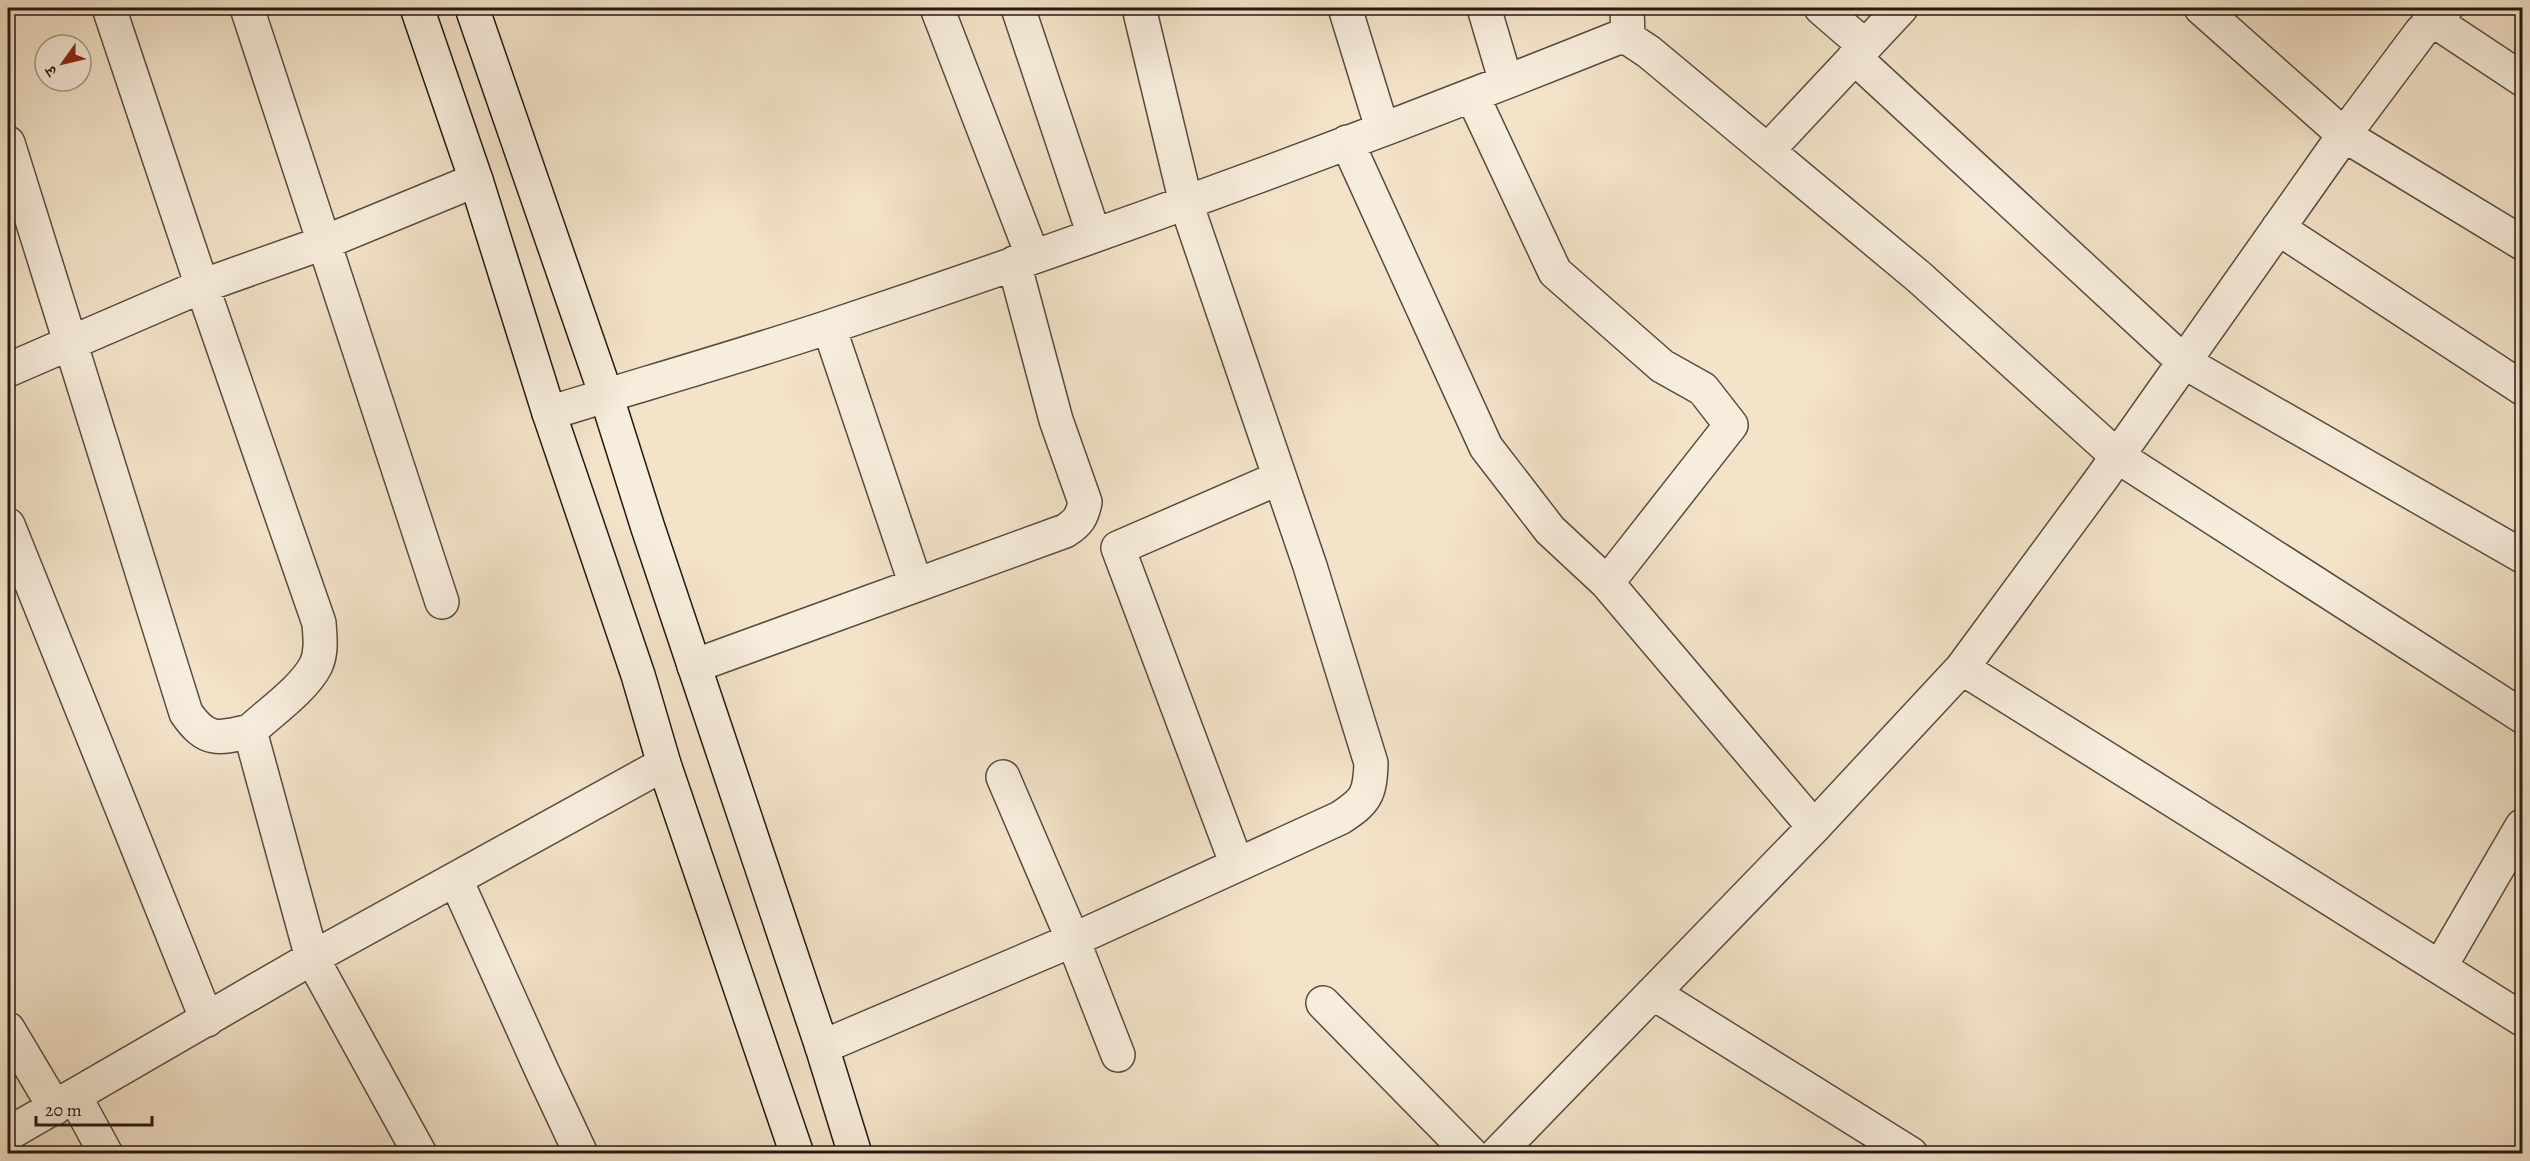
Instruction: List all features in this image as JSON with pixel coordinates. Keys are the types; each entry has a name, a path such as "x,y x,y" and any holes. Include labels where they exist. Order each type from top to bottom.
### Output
{"street":[{"path":"8,143 186,713 196,728 208,737 227,737 250,731 304,681 316,664 320,643 319,623 202,286 110,8"},
{"path":"247,8 442,602"},
{"path":"417,8 476,180 549,413 638,675 664,764 797,1154"},
{"path":"472,8 606,395 822,1047 855,1154"},
{"path":"694,666 1065,531 1076,524 1083,515 1085,502 1056,420 1023,260 937,8"},
{"path":"1018,8 1095,235"},
{"path":"822,1047 1073,940 1340,818 1361,804 1370,784 1371,763 1310,567 1186,203 1139,8"},
{"path":"1345,8 1382,128"},
{"path":"1484,8 1506,82"},
{"path":"1821,8 1860,52 2184,363 2523,556"},
{"path":"1769,149 1901,8"},
{"path":"2200,8 2344,135 2523,243"},
{"path":"1497,1154 1814,827 1962,668 2184,363 2344,135 2435,12 2523,79"},
{"path":"549,413 829,327 1186,203 1617,38 1627,23 1649,52 1769,149 1919,276 2117,456 2523,717"},
{"path":"1472,95 1555,272 1662,366 1703,389 1731,425 1607,583"},
{"path":"1347,142 1486,447 1550,530 1607,583 1814,827"},
{"path":"8,370 202,286 323,243 476,180"},
{"path":"2278,228 2523,388"},
{"path":"829,327 916,585"},
{"path":"1238,865 1118,548 1279,478"},
{"path":"8,525 207,1020"},
{"path":"1962,668 2523,1019"},
{"path":"250,731 312,958 420,1154"},
{"path":"8,1134 312,958 664,764"},
{"path":"1003,777 1073,940 1118,1055"},
{"path":"2440,967 2523,826"},
{"path":"456,880 581,1154"},
{"path":"1653,993 1911,1154"},
{"path":"1323,1003 1471,1154"},
{"path":"8,1029 106,1154"}]}
